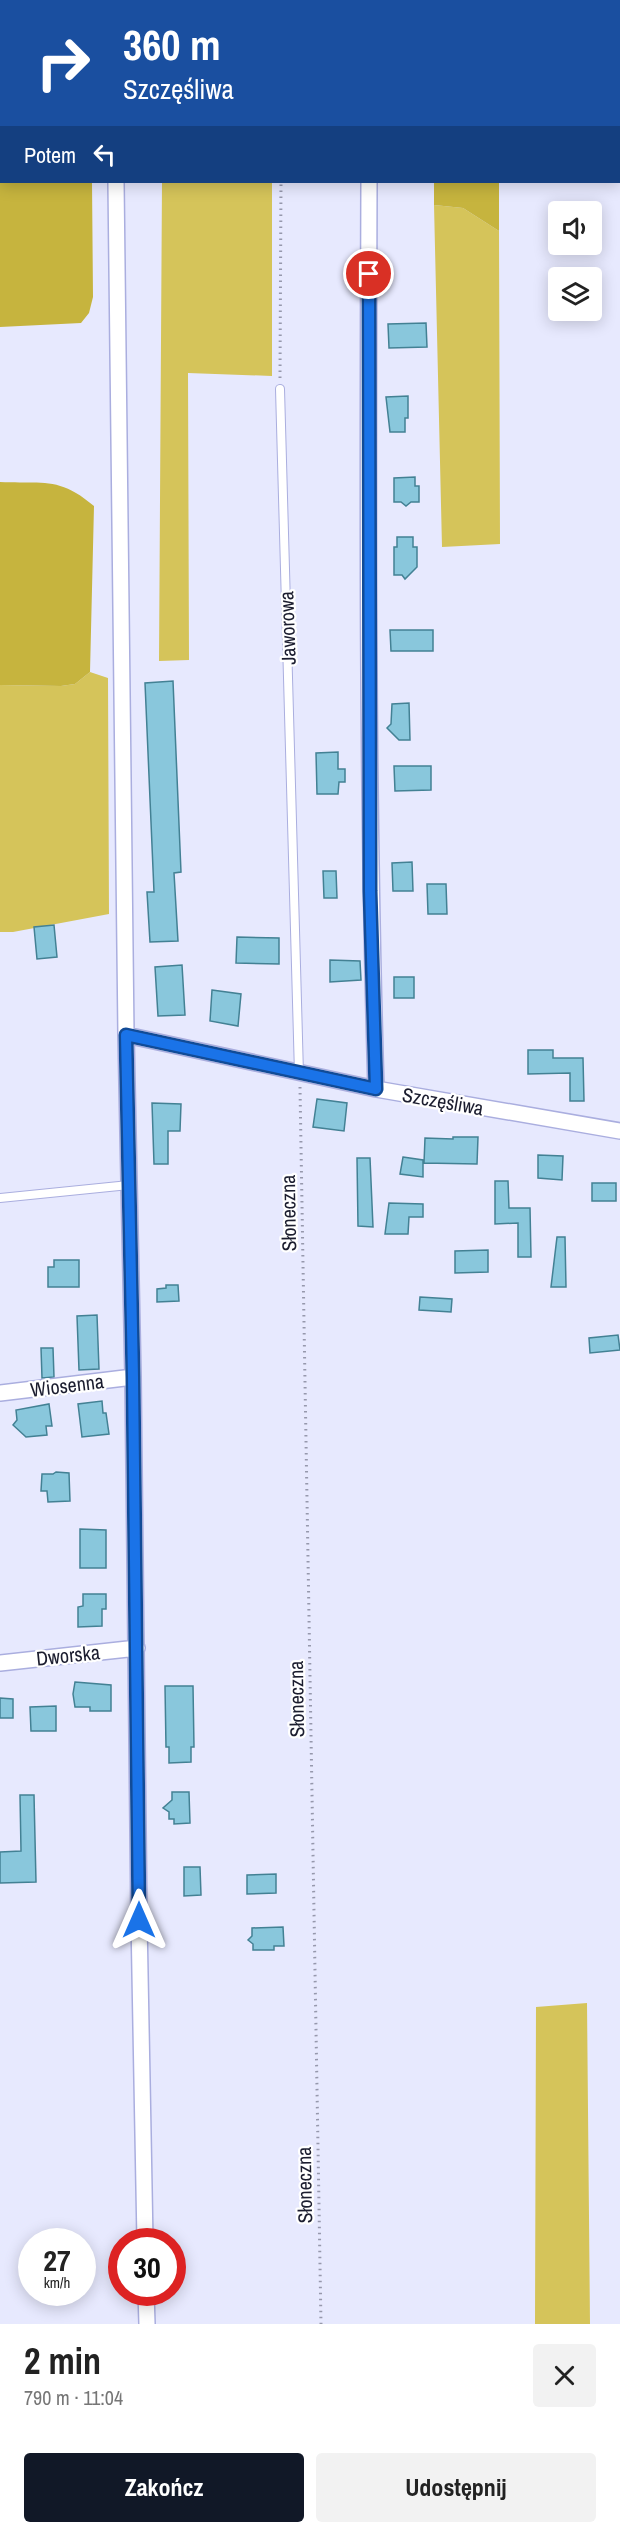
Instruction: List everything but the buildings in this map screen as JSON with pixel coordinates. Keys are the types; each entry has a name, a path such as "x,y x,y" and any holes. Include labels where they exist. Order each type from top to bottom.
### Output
{"street":[{"path":"116,183 126,1035 145,2228"},
{"path":"369,183 368,667 370,914 376,1089"},
{"name":"Szczęśliwa","path":"126,1035 376,1089 620,1131"},
{"name":"Wiosenna","path":"0,1393 133,1377"},
{"name":"Dworska","path":"0,1663 137,1647"},
{"path":"146,2306 147,2324"}],"lane":[{"name":"Jaworowa","path":"280,389 299,1074"},
{"path":"0,1198 129,1185"}],"path":[{"path":"280,389 281,183"},
{"name":"Słoneczna","path":"299,1074 321,2324"}],"shaded area":[{"path":"0,183 92,183 93,297 89,313 81,323 0,327"},
{"path":"162,183 272,183 272,376 188,373 189,660 159,661"},
{"path":"434,183 499,183 499,231 463,208 434,205"},
{"path":"434,205 463,208 499,231 500,544 442,547"},
{"path":"0,482 60,486 82,496 94,506 90,672 75,684 61,686 0,685"},
{"path":"90,672 108,678 109,914 13,932 0,932 0,685 61,686 75,684"},
{"path":"587,2003 590,2324 535,2324 536,2007"}],"route":[{"path":"139,1920 137,1647 126,1035 376,1089 370,891 369,274"}]}
